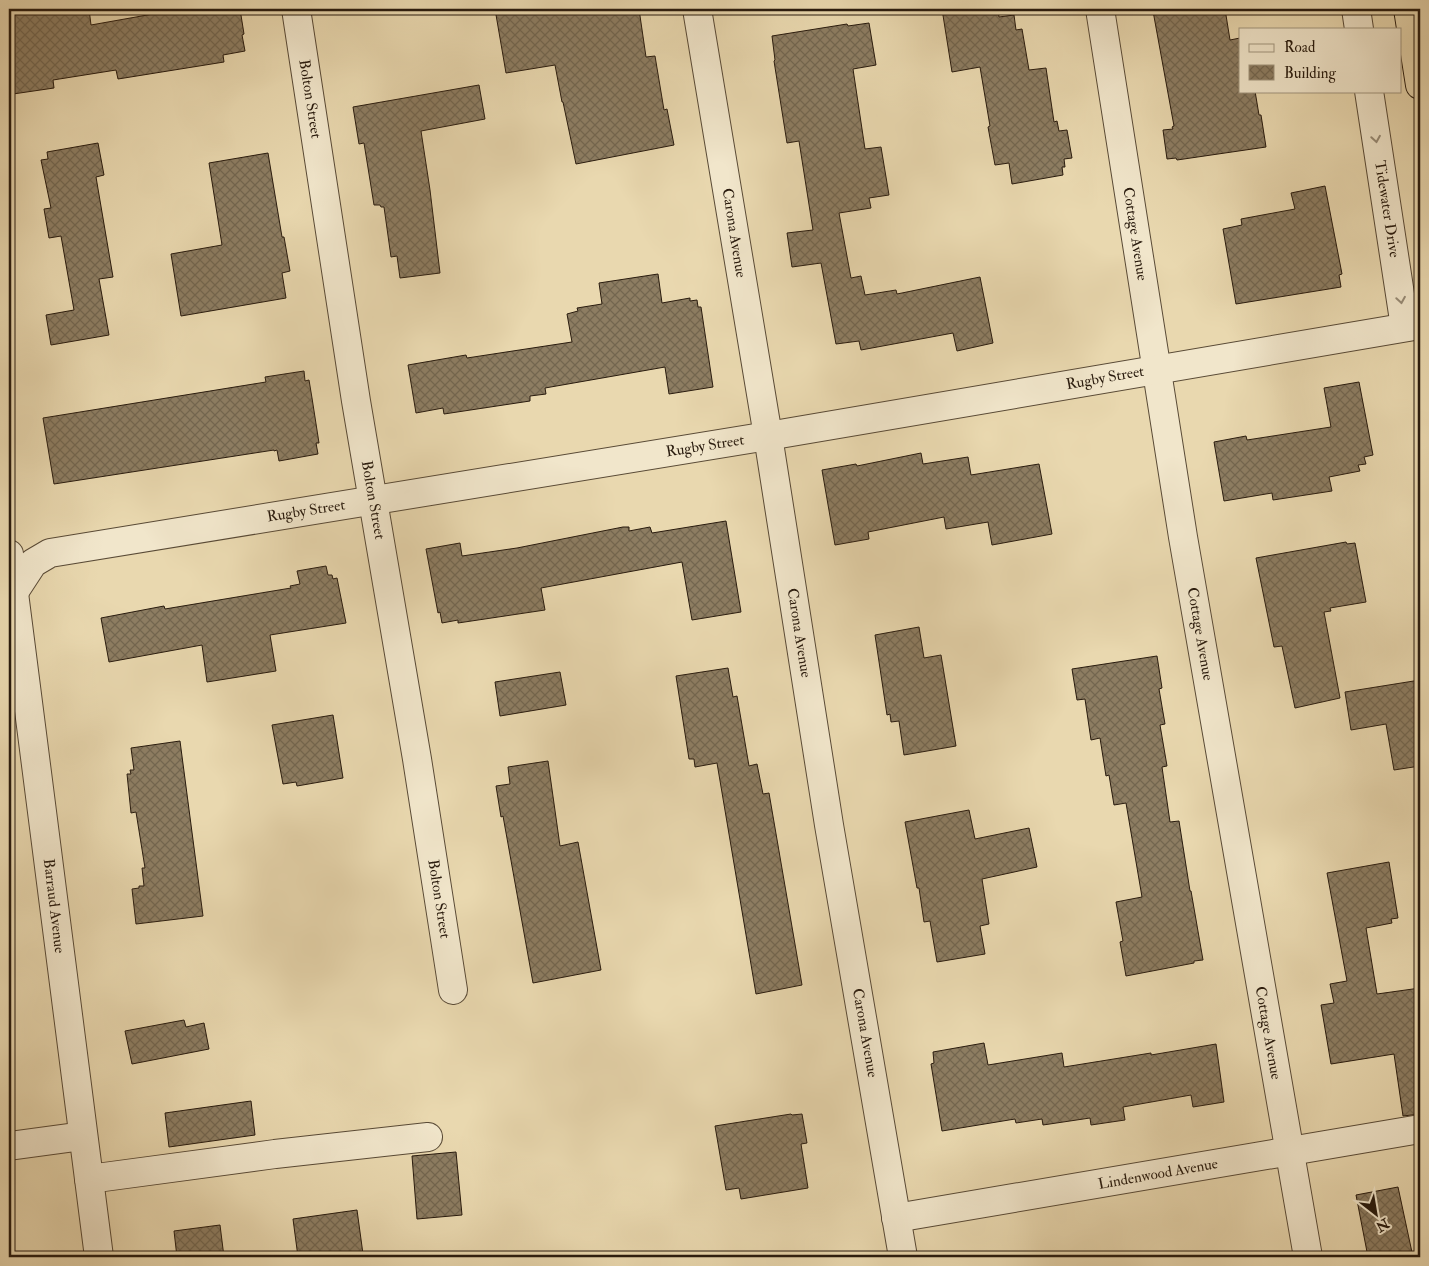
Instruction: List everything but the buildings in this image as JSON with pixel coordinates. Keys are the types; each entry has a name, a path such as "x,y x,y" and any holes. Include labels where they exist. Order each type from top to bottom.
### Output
{"highway":[{"path":"1408,9 1420,84"}],"street":[{"name":"Bolton Street","path":"296,9 356,401 417,759 453,990"},
{"name":"Carona Avenue","path":"696,9 768,436 829,826 903,1257"},
{"name":"Cottage Avenue","path":"1100,9 1185,547 1308,1257"},
{"path":"1356,9 1359,28"},
{"name":"Tidewater Drive","path":"1369,92 1412,326"},
{"name":"Rugby Street","path":"11,594 33,563 50,553 768,436 1412,326"},
{"name":"Barraud Avenue","path":"9,554 11,594 99,1257"},
{"name":"Lindenwood Avenue","path":"896,1218 1420,1129"},
{"path":"9,1146 83,1136"},
{"path":"89,1179 275,1154 428,1137"}]}
